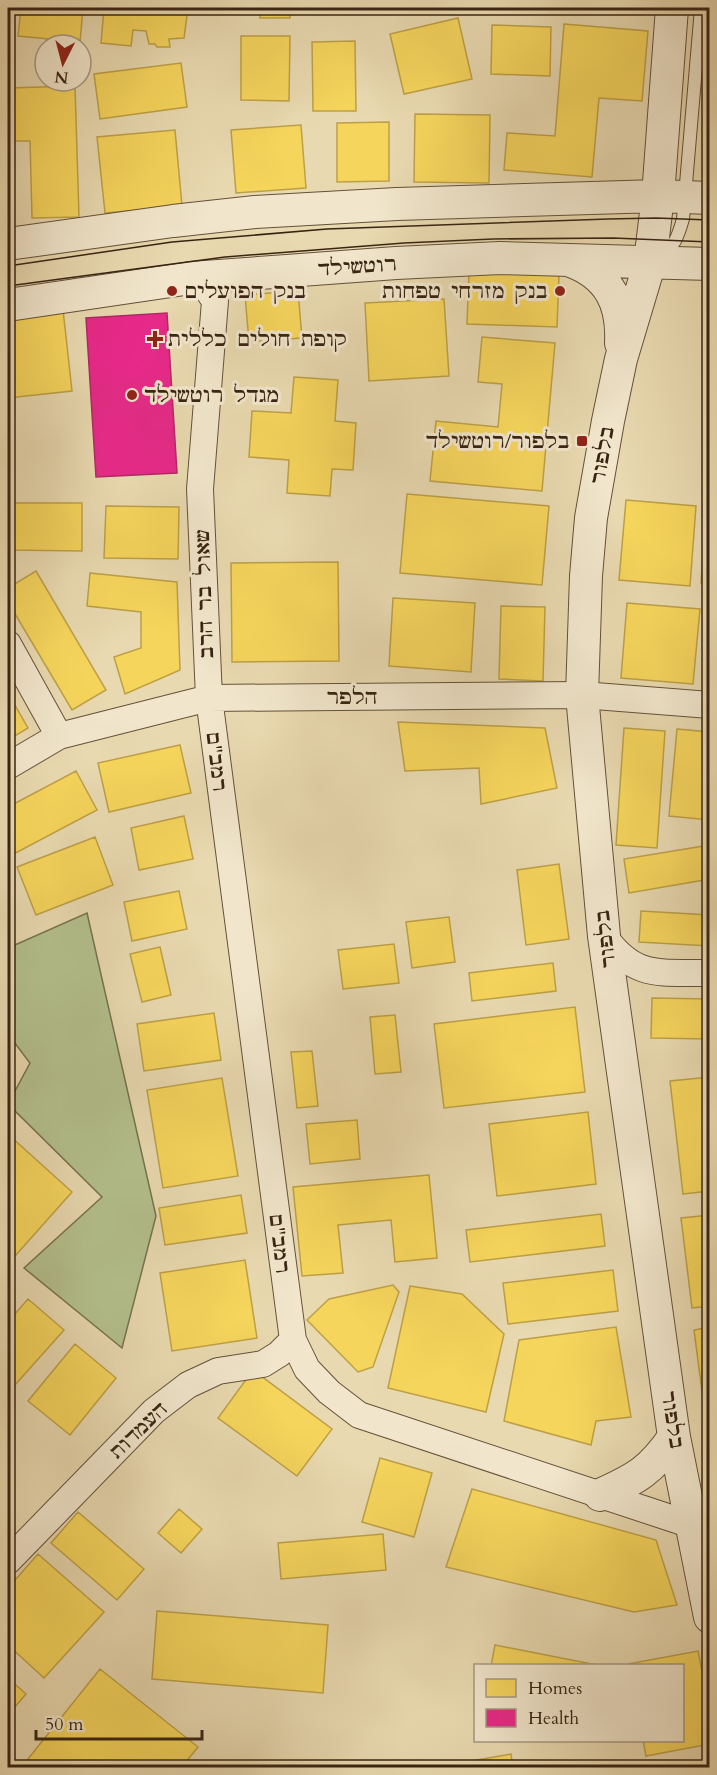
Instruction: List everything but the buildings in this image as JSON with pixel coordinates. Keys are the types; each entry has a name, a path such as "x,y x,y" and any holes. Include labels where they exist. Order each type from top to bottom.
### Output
{"street":[{"name":"בלפור","path":"672,8 684,197 650,262 621,359 608,421 591,518 586,576 582,695 604,936 674,1437 704,1531 710,1617"},
{"path":"8,244 173,220 255,212 398,204 684,197"},
{"name":"רוטשילד","path":"8,305 191,278 396,263 500,258 710,264"},
{"path":"568,260 587,267 611,290 618,305 622,327 621,359"},
{"name":"שאול בר הרב","path":"191,278 205,286 215,301 200,489 209,698"},
{"path":"8,644 59,736"},
{"name":"הלפר","path":"8,766 59,736 209,698 582,695 710,705"},
{"name":"רמב\"ם","path":"209,698 293,1340 307,1369 329,1392 359,1415 704,1531"},
{"path":"604,936 615,952 640,968 655,972 710,973"},
{"name":"העמדות","path":"8,1561 154,1411 188,1385 218,1371 263,1364 279,1354 293,1340"},
{"path":"600,1495 630,1482 648,1470 662,1456 674,1437"}],"lane":[{"name":"בלפור","path":"684,197 701,8"}],"green space":[{"path":"87,913 156,1216 122,1348 24,1268 102,1197 8,1104 30,1063 8,1034 8,948"}],"tram line":[{"path":"8,266 172,242 327,229 608,219 710,220"},
{"path":"8,286 225,257 404,243 493,239 613,238 710,242"}],"place":[{"name":"בנק הפועלים","path":"172,291"},
{"name":"בנק מזרחי טפחות","path":"560,291"},
{"name":"קופת חולים כללית","path":"155,339"},
{"name":"מגדל רוטשילד","path":"132,395"},
{"name":"בלפור/רוטשילד","path":"582,441"}]}
